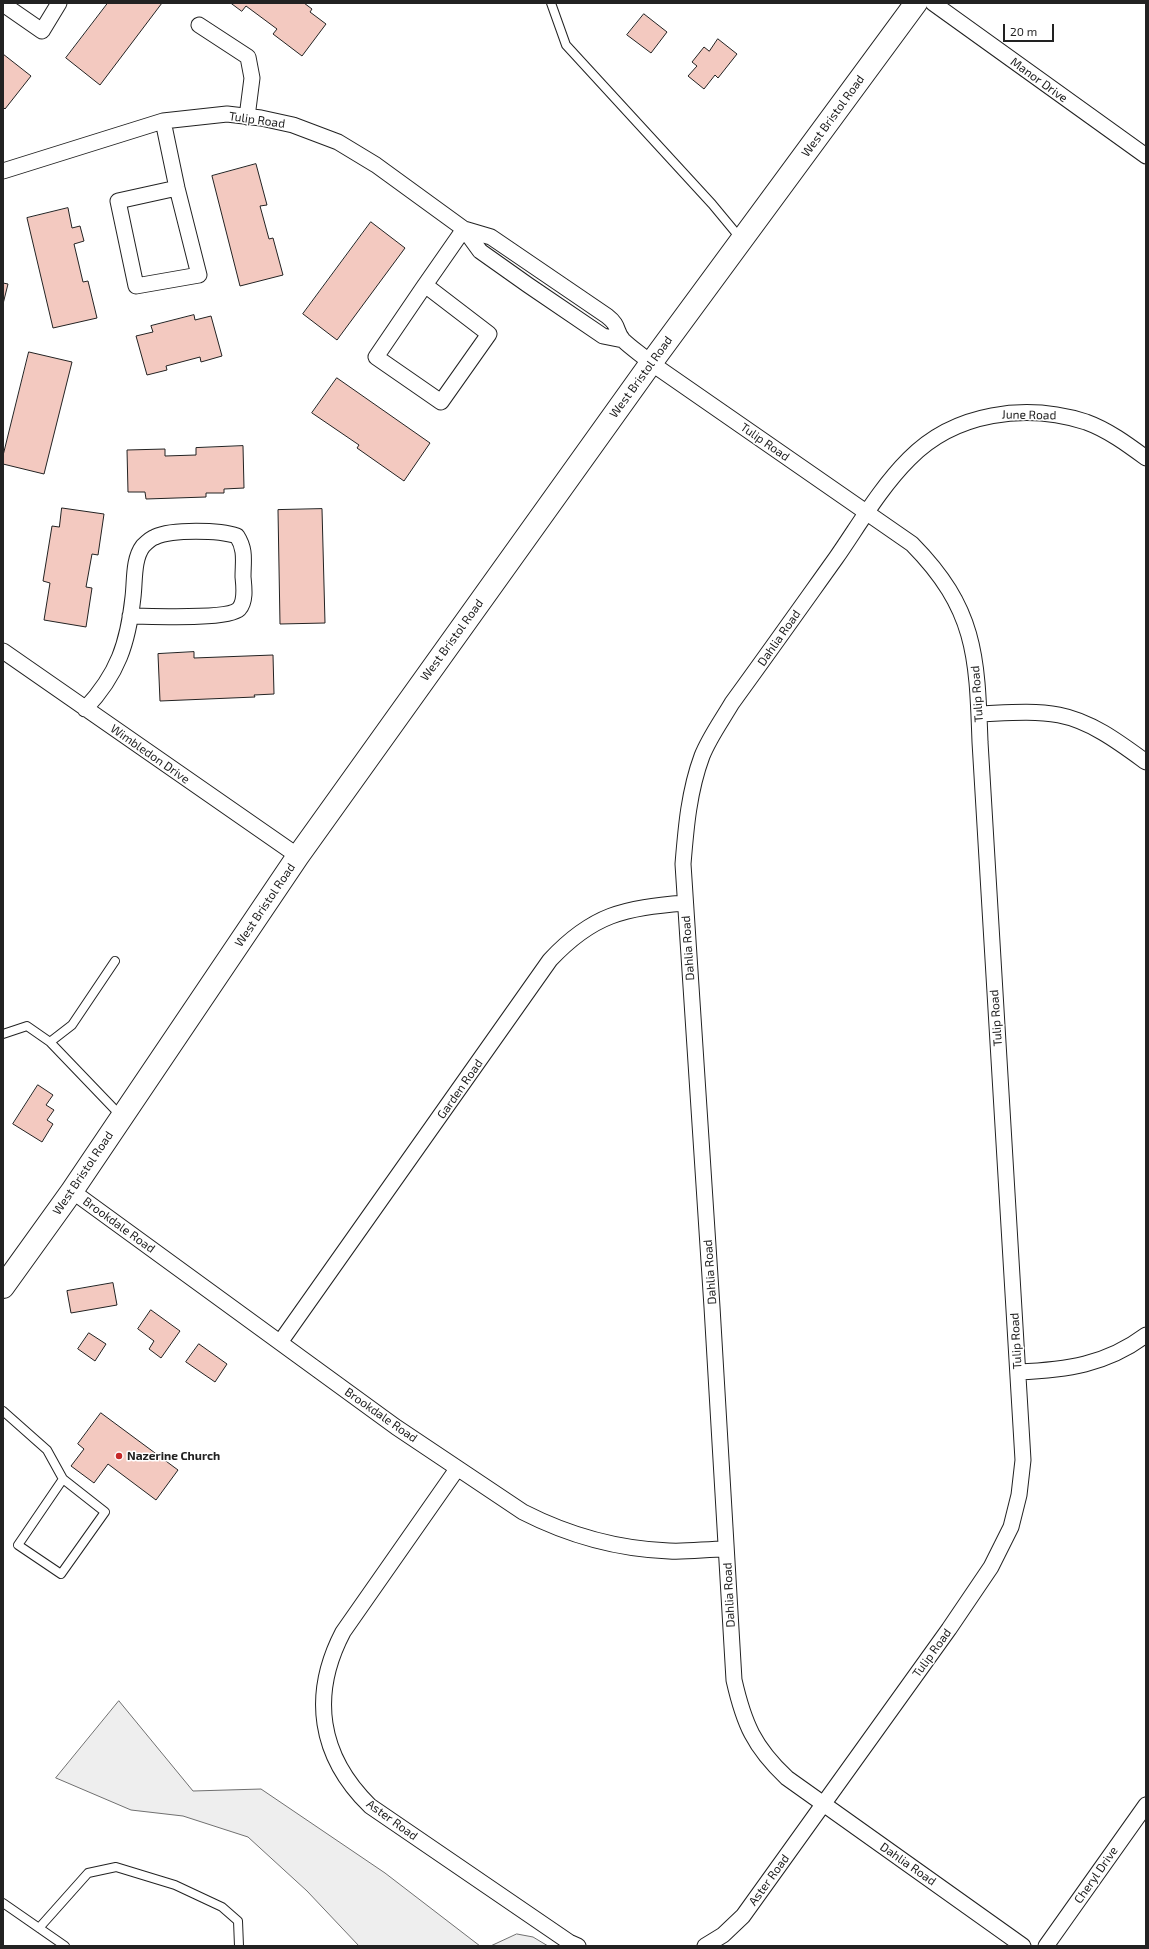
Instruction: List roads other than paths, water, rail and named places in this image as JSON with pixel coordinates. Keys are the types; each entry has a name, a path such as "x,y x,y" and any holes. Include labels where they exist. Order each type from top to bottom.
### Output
{"main road":[{"name":"West Bristol Road","path":"3,1288 72,1191 298,856 651,363 916,3"}],"street":[{"path":"3,4 42,31 59,3"},
{"name":"Manor Drive","path":"933,3 1146,156"},
{"path":"199,25 248,57 252,78 247,116"},
{"name":"Tulip Road","path":"3,171 163,120 227,114 247,116 293,125 338,142 376,165 464,229 480,251 528,285 603,336 623,340 651,363 912,544 927,560 951,592 962,611 969,631 978,685 1023,1460 1019,1495 1011,1527 991,1567 949,1629 824,1804"},
{"path":"163,120 177,188 199,275 136,286 118,201 177,188"},
{"path":"425,285 489,334 441,402 376,357 425,285 464,229"},
{"name":"June Road","path":"867,512 909,459 925,445 943,433 983,417 1011,412 1043,413 1064,416 1087,423 1108,432 1146,458"},
{"name":"Dahlia Road","path":"867,512 732,703 702,755 687,812 683,864 685,903 734,1680 741,1711 760,1749 774,1766 787,1778 1023,1946"},
{"path":"85,709 102,690 119,660 128,630 138,555 144,546 155,537 171,533 212,531 236,536 243,545 244,599 240,608 234,613 218,616 130,616"},
{"name":"Wimbledon Drive","path":"3,651 298,856"},
{"path":"979,714 1027,712 1059,715 1078,720 1096,729 1146,762"},
{"name":"Garden Road","path":"281,1341 554,955 577,933 597,921 616,914 647,906 685,903"},
{"name":"Brookdale Road","path":"72,1191 457,1469 523,1512 542,1522 579,1536 649,1550 670,1551 726,1549"},
{"path":"1018,1372 1049,1371 1093,1363 1109,1357 1146,1335"},
{"name":"Aster Road","path":"457,1469 343,1632 329,1665 324,1685 323,1703 325,1730 332,1753 340,1770 357,1793 370,1806 569,1942 578,1946"},
{"name":"Aster Road","path":"705,1946 723,1935 743,1916 824,1804"},
{"name":"Cheryl Drive","path":"1046,1946 1146,1805"}],"lane":[{"path":"551,3 566,45 712,204 741,240"},
{"path":"50,1042 72,1026 115,961"},
{"path":"3,1034 27,1026 50,1042 122,1117"},
{"path":"3,1411 47,1450 63,1479 105,1512 61,1574 18,1545 63,1479"},
{"path":"39,1928 88,1873 116,1867 175,1886 222,1907 238,1921 239,1946"},
{"path":"3,1903 65,1946"}],"place":[{"name":"Nazerine Church","path":"119,1456"}]}
